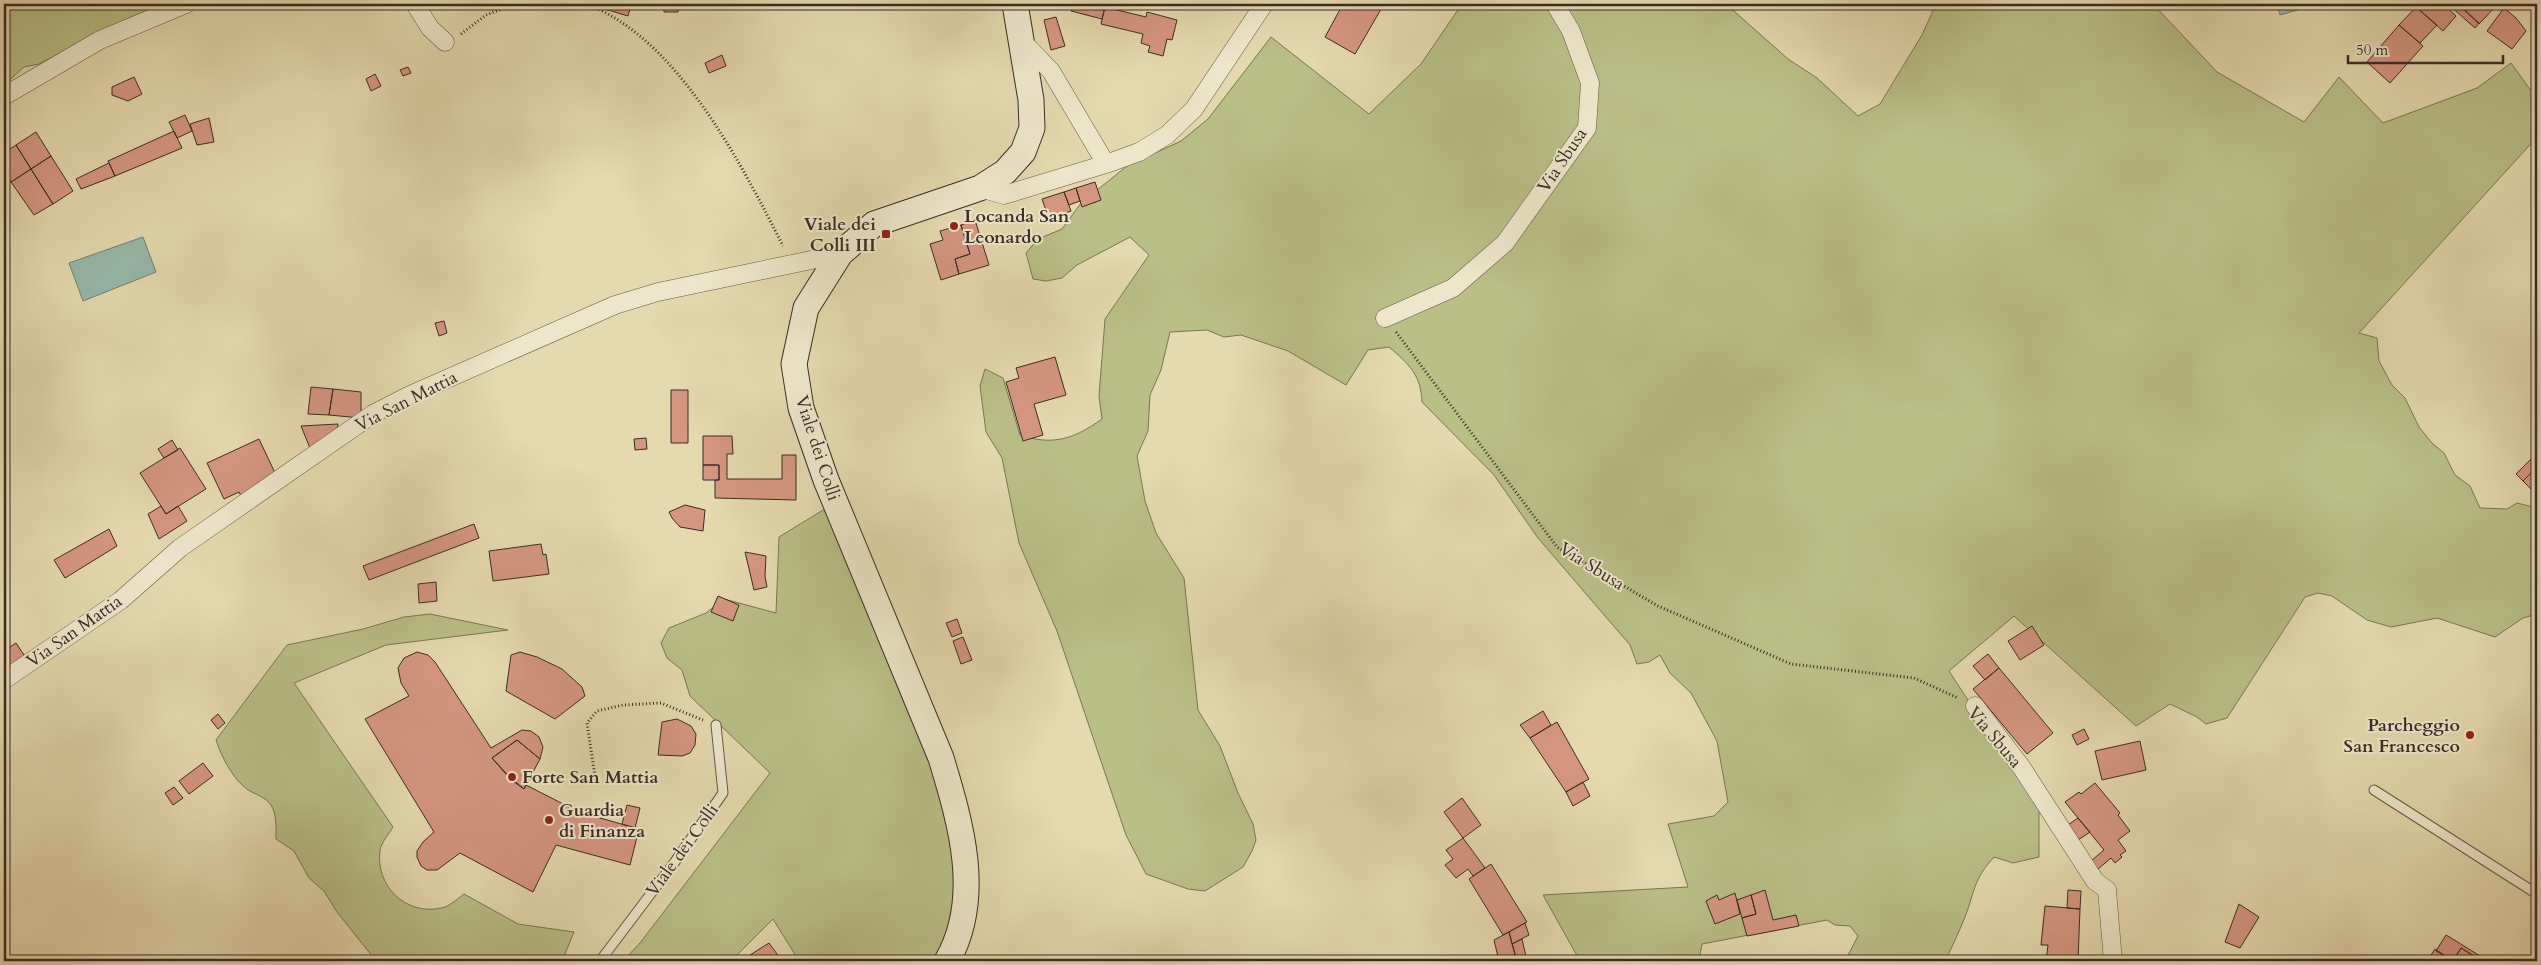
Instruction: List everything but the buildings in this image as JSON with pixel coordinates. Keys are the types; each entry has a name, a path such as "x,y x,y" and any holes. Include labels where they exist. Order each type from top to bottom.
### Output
{"street":[{"path":"4,96 100,40 186,4"},
{"path":"415,4 430,28 445,42"},
{"name":"Viale dei Colli","path":"947,961 957,944 965,914 968,879 954,802 942,758 826,480 801,408 794,364 806,308 840,254 874,224 980,188 1005,172 1023,152 1032,128 1031,100 1015,4"},
{"path":"980,188 1004,195 1139,152 1167,135 1194,109 1264,4"},
{"name":"Via Sbusa","path":"1385,318 1453,288 1505,242 1588,128 1590,83 1571,31 1555,4"},
{"path":"1021,40 1051,71 1106,164"},
{"name":"Via San Mattia","path":"4,680 121,600 180,548 373,414 408,396 615,305 658,292 840,254"},
{"name":"Via Sbusa","path":"1975,706 2022,768 2095,880 2107,890 2113,961"}],"lane":[{"name":"Viale dei Colli","path":"600,961 674,863 723,793 716,725"},
{"path":"2374,790 2537,894"}],"path":[{"path":"445,42 467,31 486,15 515,4"},
{"path":"586,4 631,30 664,59 697,98 759,198 792,264"},
{"name":"Via Sbusa","path":"1385,318 1557,547 1658,606 1790,664 1914,678 1975,706"},
{"path":"596,784 587,723 597,711 623,705 661,703 716,725"}],"green space":[{"path":"4,4 162,4 122,21 103,35 82,42 39,64 24,67 4,85"},
{"path":"1462,4 1726,4 1788,59 1817,78 1858,116 1880,104 1922,35 1936,4 2153,4 2217,72 2304,122 2339,77 2383,123 2477,88 2511,63 2537,99 2537,137 2359,333 2377,338 2379,361 2392,385 2405,398 2419,427 2432,443 2444,453 2455,475 2470,486 2480,508 2507,509 2517,503 2537,508 2537,614 2523,618 2495,637 2437,618 2391,627 2367,620 2332,596 2318,593 2305,597 2227,718 2206,724 2197,717 2170,704 2136,726 2014,616 1949,671 2039,809 2039,857 2013,863 1994,857 1978,879 1965,917 1945,961 1845,961 1858,936 1850,926 1835,925 1827,920 1702,944 1699,961 1580,961 1543,895 1688,887 1668,824 1714,816 1728,802 1717,741 1691,693 1670,673 1660,655 1649,662 1637,664 1630,645 1538,538 1494,475 1422,402 1419,384 1413,371 1389,347 1368,350 1346,385 1288,351 1241,335 1224,337 1207,330 1170,332 1161,370 1150,395 1148,431 1137,456 1145,501 1156,533 1184,578 1198,710 1220,746 1238,793 1253,824 1256,840 1243,867 1205,891 1188,889 1146,874 1126,835 1057,631 1019,543 1002,458 986,432 980,386 985,369 1003,378 1020,435 1043,440 1063,439 1092,426 1102,419 1099,396 1105,319 1149,255 1130,237 1077,265 1062,278 1046,281 1033,279 1026,253 1038,239 1062,229 1081,203 1127,166 1181,141 1208,119 1271,37 1369,114 1421,64"},
{"path":"828,507 945,791 959,906 936,961 799,961 773,919 731,961 623,961 640,943 770,773 690,696 682,670 667,658 661,643 669,628 706,613 724,599 776,613 779,537"},
{"path":"430,614 508,630 386,645 294,683 393,827 383,841 380,850 380,863 382,875 396,895 405,903 428,909 447,906 464,894 518,924 574,932 562,961 376,961 337,912 324,891 309,878 294,851 276,839 275,817 271,805 264,798 248,790 238,780 218,747 216,740 287,645 363,629 404,617"}],"shaded area":[{"path":"2277,4 2318,4 2280,15"},
{"path":"143,237 156,272 83,301 69,263"}],"place":[{"name":"Locanda San Leonardo","path":"954,226"},
{"name":"Viale dei Colli III","path":"886,234"},
{"name":"Parcheggio San Francesco","path":"2470,735"},
{"name":"Forte San Mattia","path":"512,777"},
{"name":"Guardia di Finanza","path":"549,820"}]}
